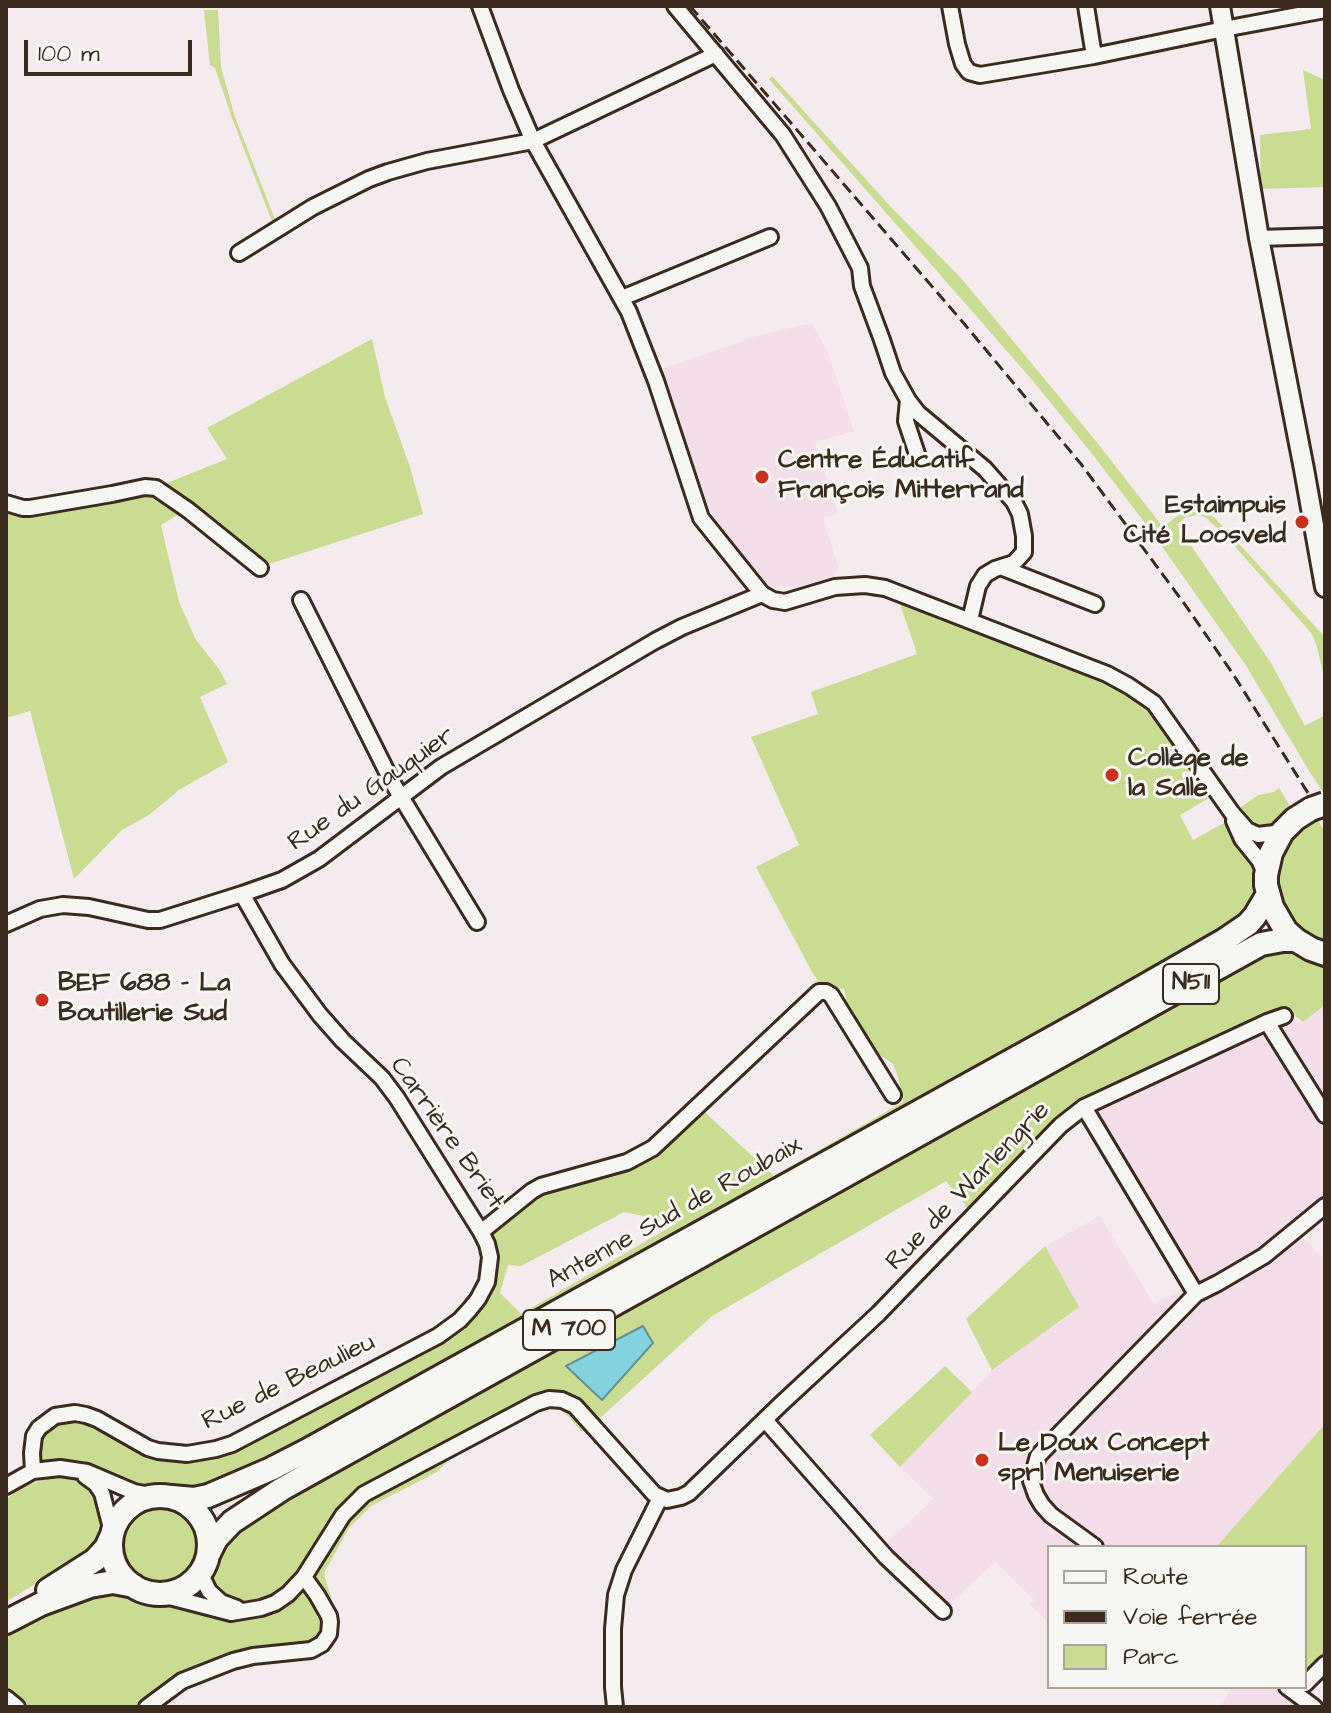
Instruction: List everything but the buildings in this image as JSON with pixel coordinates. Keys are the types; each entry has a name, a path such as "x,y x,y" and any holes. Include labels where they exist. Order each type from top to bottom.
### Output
{"highway":[{"path":"1318,807 1295,819 1282,832 1271,853 1267,885 1278,920 1296,940 1325,954"},
{"name":"N511","path":"910,1129 1083,1021 1239,931 1255,916 1267,885"},
{"name":"N511","path":"910,1129 1261,944 1296,940"},
{"name":"Antenne Sud de Roubaix","path":"163,1496 194,1499 208,1496 287,1461 910,1129"},
{"name":"Antenne Sud de Roubaix","path":"206,1562 216,1539 232,1522 282,1489 910,1129"},
{"path":"6,1615 87,1566 102,1553 116,1522 126,1509 139,1500 163,1496 192,1507 203,1520 209,1536 206,1562 196,1579 182,1589 171,1593 113,1582 90,1586 41,1604 6,1622"},
{"path":"112,1535 111,1550 117,1568 124,1578 144,1590"}],"main road":[{"path":"1220,6 1259,238 1325,587"}],"street":[{"path":"480,6 533,141 622,298 646,352 701,518 762,594 785,602 835,587 876,586 1107,674 1154,703 1247,830 1258,835 1282,832"},
{"path":"675,6 783,135 828,206 860,268 862,286 893,373 908,400 918,413 985,469 1014,502 1020,514 1024,552 1014,563 985,575 978,586 970,620"},
{"path":"950,6 961,57 973,75 1094,56 1325,10"},
{"path":"1086,6 1094,56"},
{"path":"239,253 313,207 388,172 441,158 533,141 716,54"},
{"path":"1259,238 1325,236"},
{"path":"622,298 770,237"},
{"path":"908,400 906,421 919,460"},
{"path":"6,503 30,508 139,487 156,488 260,568"},
{"path":"1003,568 1095,604"},
{"name":"Rue du Gauquier","path":"6,924 40,909 63,905 160,920 271,884 306,868 441,767 655,641 762,594"},
{"path":"301,600 392,782 477,922"},
{"path":"1232,813 1235,827 1259,860 1267,885"},
{"name":"Carrière Briet","path":"242,894 282,964 306,996 334,1032 374,1070 397,1098 481,1232 541,1186 627,1162 653,1148 819,992 831,995 893,1095"},
{"name":"Rue de Warlengrie","path":"765,1420 878,1314 1041,1144 1084,1107 1284,1016"},
{"path":"1267,1022 1325,1115"},
{"path":"1084,1107 1196,1294"},
{"path":"1092,1545 1042,1505 1031,1481 1038,1456 1196,1294 1264,1256 1325,1206"},
{"name":"Rue de Beaulieu","path":"33,1471 34,1436 55,1416 86,1415 158,1451 187,1454 216,1449 232,1444 438,1336 470,1309 487,1282 490,1257 481,1232"},
{"path":"144,1590 222,1612 240,1613 268,1606 282,1599 304,1577 343,1515 364,1494 542,1401 556,1399 575,1406 649,1489 667,1500 689,1493 765,1420 886,1557 943,1611"},
{"path":"6,1486 33,1471 51,1468 91,1473 134,1492 163,1496"},
{"path":"74,1470 100,1488 112,1535"},
{"path":"615,1707 613,1629 616,1595 624,1570 660,1498"},
{"path":"206,1562 204,1581 216,1598 226,1605 253,1609"},
{"path":"147,1707 182,1681 233,1661 311,1650 322,1644 329,1634 329,1616 304,1577"},
{"path":"1307,1680 1325,1664"},
{"path":"1299,1689 1314,1707"},
{"path":"6,1698 17,1707"}],"shaded area":[{"name":"Centre Éducatif François Mitterrand","path":"812,323 827,350 854,431 815,442 838,513 823,518 839,569 831,577 809,585 766,587 761,576 714,521 661,369 760,335"},
{"path":"1325,1005 1325,1196 1289,1225 1325,1259 1325,1424 1218,1545 1047,1545 1047,1621 1030,1605 1034,1600 995,1562 944,1609 876,1553 933,1499 900,1467 992,1370 1079,1307 1045,1246 1100,1216 1154,1304 1184,1289 1192,1278 1095,1114 1099,1105 1278,1021 1303,1022"},
{"path":"1307,1687 1314,1690 1317,1700 1324,1707 1219,1707 1232,1689"}],"green space":[{"path":"204,10 218,10 221,67 235,117 276,222 273,224 215,68 210,65"},
{"path":"1303,70 1325,80 1325,187 1261,189 1260,135 1311,129"},
{"path":"772,76 890,206 961,278 1163,527 1193,508 1215,518 1325,637 1325,681 1312,634 1224,534 1205,517 1197,515 1186,517 1177,525 1271,663 1305,726 1325,715 1325,791 1311,774 1245,664 1093,455 1033,381 769,79"},
{"path":"372,339 385,397 423,514 266,565 162,485 227,459 207,428"},
{"path":"150,489 184,511 161,525 179,602 196,640 227,684 200,697 228,762 179,790 149,815 122,830 74,879 30,711 6,718 6,510"},
{"path":"898,598 1111,682 1144,704 1163,724 1211,797 1180,815 1193,840 1226,822 1240,849 1252,863 1255,882 1251,901 1245,910 1248,913 360,1413 214,1486 189,1491 153,1486 137,1488 79,1460 46,1461 22,1468 57,1409 156,1445 180,1449 219,1443 442,1328 476,1294 485,1269 481,1246 471,1226 480,1217 502,1211 558,1176 647,1144 696,1104 774,1176 903,1102 893,1064 869,1047 848,1007 844,989 823,988 756,867 799,845 751,737 818,714 811,692 917,654","holes":["624,1212 677,1223 521,1314 500,1293 508,1265 521,1266"]},
{"path":"1279,788 1290,806 1271,824 1263,827 1255,825 1242,815 1240,808 1258,795"},
{"path":"1317,818 1325,833 1325,944 1301,932 1291,921 1283,908 1276,881 1281,854 1287,843 1295,833"},
{"path":"1264,951 1284,951 1325,965 1325,1005 1303,1022 1288,1010 1097,1094 970,1211 946,1181 712,1316 582,1432 561,1408 550,1406 452,1457 437,1472 371,1506 349,1528 324,1573 336,1628 331,1647 320,1654 243,1664 186,1687 156,1707 6,1707 6,1629 99,1587 220,1617 258,1602 242,1602 226,1597 217,1592 211,1581 211,1568 233,1528 946,1127 952,1129 1236,971 1237,965"},
{"path":"1045,1246 1079,1307 992,1370 966,1319"},
{"path":"945,1366 972,1392 900,1467 870,1435"},
{"path":"1325,1424 1325,1654 1307,1673 1307,1545 1218,1545"},
{"path":"50,1477 77,1479 98,1500 100,1521 95,1544 6,1602 6,1500 19,1489"},
{"path":"160,1504 175,1507 188,1516 197,1529 200,1544 197,1559 188,1572 175,1581 160,1584 145,1581 132,1572 123,1559 120,1544 123,1529 132,1516 145,1507"}],"water":[{"path":"643,1326 653,1343 602,1400 566,1366"}],"railway":[{"path":"690,6 1081,464 1233,674 1325,820"}],"place":[{"name":"Centre Éducatif François Mitterrand","path":"762,477"},
{"name":"Estaimpuis Cité Loosveld","path":"1302,522"},
{"name":"Collège de la Salle","path":"1112,775"},
{"name":"BEF 688 - La Boutillerie Sud","path":"42,1000"},
{"name":"Le Doux Concept sprl Menuiserie","path":"982,1460"}]}
